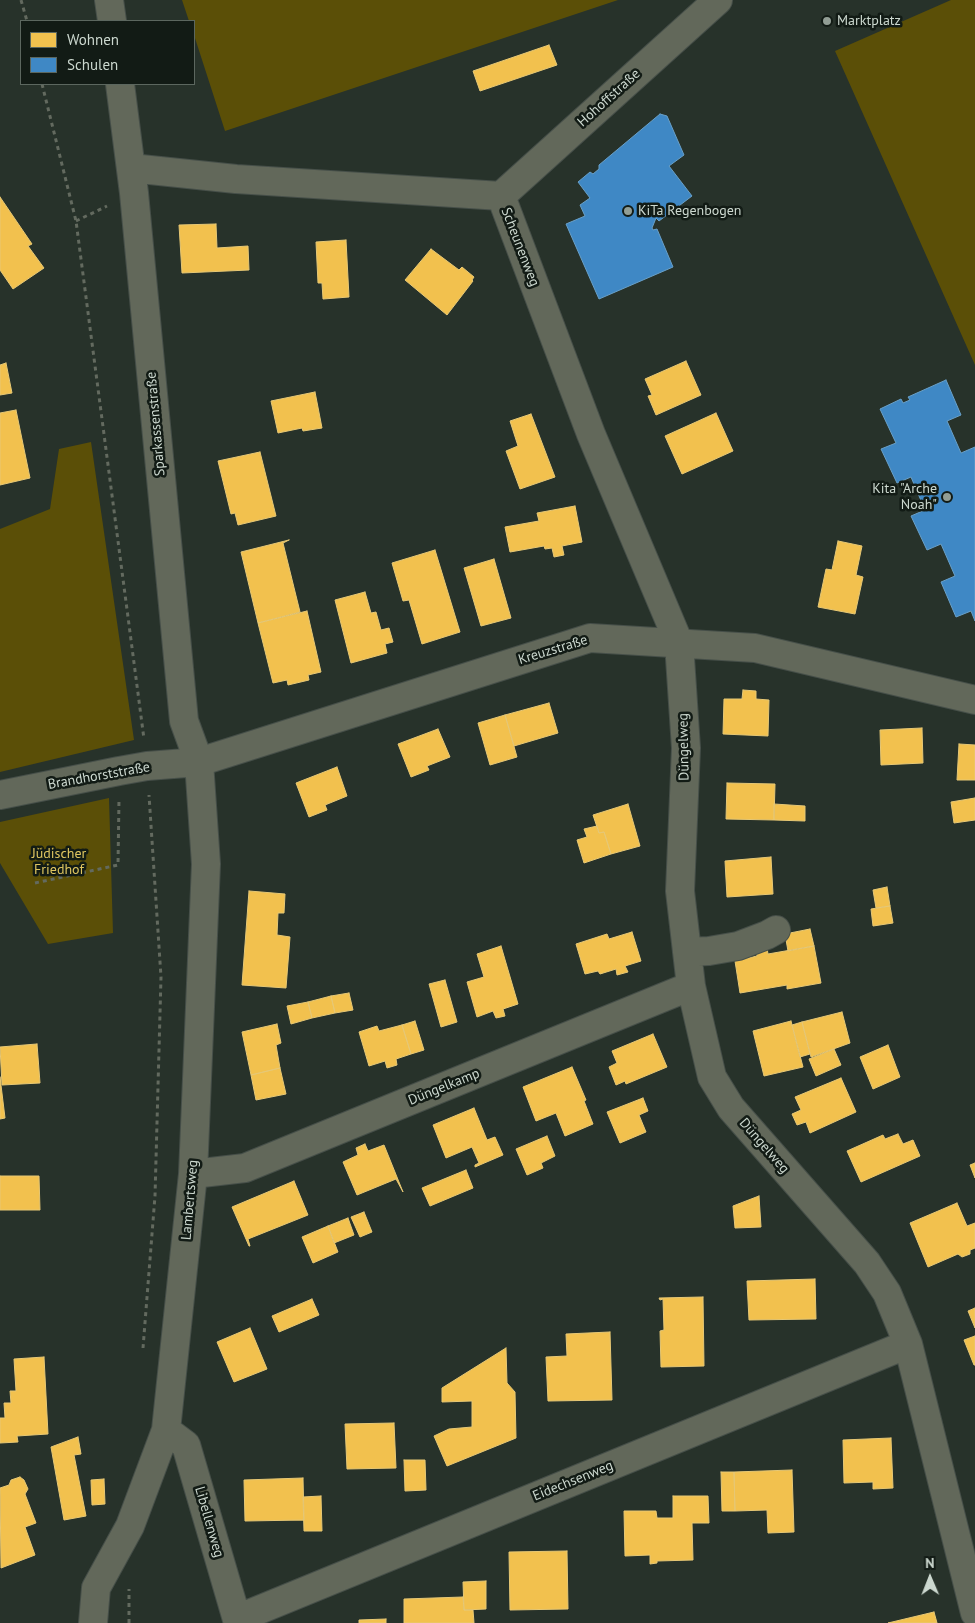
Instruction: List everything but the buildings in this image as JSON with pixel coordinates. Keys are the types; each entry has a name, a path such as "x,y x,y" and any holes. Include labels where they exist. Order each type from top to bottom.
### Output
{"street":[{"path":"110,0 112,20"},
{"name":"Hohoffstraße","path":"501,196 718,0"},
{"name":"Sparkassenstraße","path":"120,85 131,168 184,720 199,762"},
{"name":"Scheunenweg","path":"131,168 236,179 501,196 591,434 679,643"},
{"name":"Kreuzstraße","path":"199,762 590,638 755,648 975,700"},
{"name":"Düngelweg","path":"679,643 686,748 680,891 691,986 712,1077 731,1108 867,1264 887,1293 908,1344 975,1612"},
{"name":"Brandhorststraße","path":"0,795 147,766 199,762"},
{"name":"Lambertsweg","path":"93,1623 96,1588 130,1526 166,1430 193,1174 206,864 199,762"},
{"path":"687,952 709,951 738,946 776,930"},
{"name":"Düngelkamp","path":"193,1174 244,1168 691,986"},
{"name":"Eidechsenweg","path":"238,1621 908,1344"},
{"name":"Libellenweg","path":"166,1430 186,1445 238,1621"}],"path":[{"path":"21,0 27,20"},
{"path":"42,85 76,221 147,766 161,977 155,1196 143,1351"},
{"path":"35,883 118,865 119,771"},
{"path":"129,1584 129,1623"}],"green space":[{"path":"182,0 618,0 225,131 195,38 195,20 189,20"},
{"path":"951,0 975,0 975,365 835,51"},
{"path":"91,442 134,740 0,772 0,529 50,509 59,449"},
{"name":"Jüdischer Friedhof","path":"109,798 113,933 48,944 0,863 0,822"}],"place":[{"name":"Marktplatz","path":"827,21"},
{"name":"KiTa Regenbogen","path":"628,211"},
{"name":"Kita \"Arche Noah\"","path":"947,497"}]}
